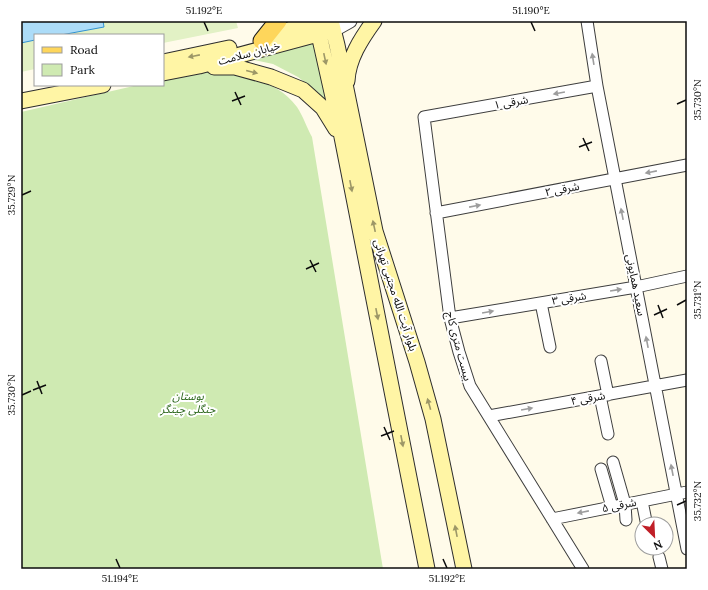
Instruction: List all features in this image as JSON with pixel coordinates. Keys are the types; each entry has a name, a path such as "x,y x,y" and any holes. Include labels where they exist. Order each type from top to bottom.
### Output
{"main road":[{"path":"262,40 278,21"},
{"path":"346,92 347,73 353,57 360,40 374,21"},
{"name":"خیابان سلامت","path":"164,73 199,66 315,25"},
{"name":"خیابان سلامت","path":"164,62 262,40 315,25 332,25"},
{"name":"بلوار آیت الله مجتبی تهرانی","path":"315,25 342,138 427,569"},
{"name":"بلوار آیت الله مجتبی تهرانی","path":"332,25 375,232 417,362 433,419 464,569"},
{"path":"199,66 235,67 271,77 303,90 323,108 342,138"},
{"path":"21,92 51,86"},
{"path":"21,101 98,86"}],"street":[{"path":"332,25 350,21"},
{"name":"سعید همایونی","path":"587,21 597,86 655,386 682,493 687,549"},
{"name":"۱ شرقی","path":"424,117 597,86"},
{"name":"بیست متری کاج","path":"424,117 450,318 458,352 470,386 583,569"},
{"name":"۲ شرقی","path":"436,213 687,165"},
{"name":"۳ شرقی","path":"450,318 636,287 687,276"},
{"path":"541,303 550,347"},
{"path":"601,361 608,434"},
{"name":"۴ شرقی","path":"489,416 687,380"},
{"path":"613,462 625,504 626,520"},
{"path":"601,469 612,507"},
{"name":"۵ شرقی","path":"552,519 682,493"},
{"path":"642,501 645,516"},
{"path":"659,557 662,569"}],"green space":[{"path":"21,21 236,21 238,28 164,43 164,34 34,34 34,69 21,72"},
{"path":"313,42 330,112 317,92 298,77 273,64 239,57"},
{"name":"بوستان جنگلی چیتگر","path":"203,70 229,73 266,83 278,89 297,107 312,137 383,569 21,569 21,112 134,86 164,86 164,79"}],"water":[{"path":"21,21 103,21 104,27 66,34 34,34 34,40 21,43"}]}
